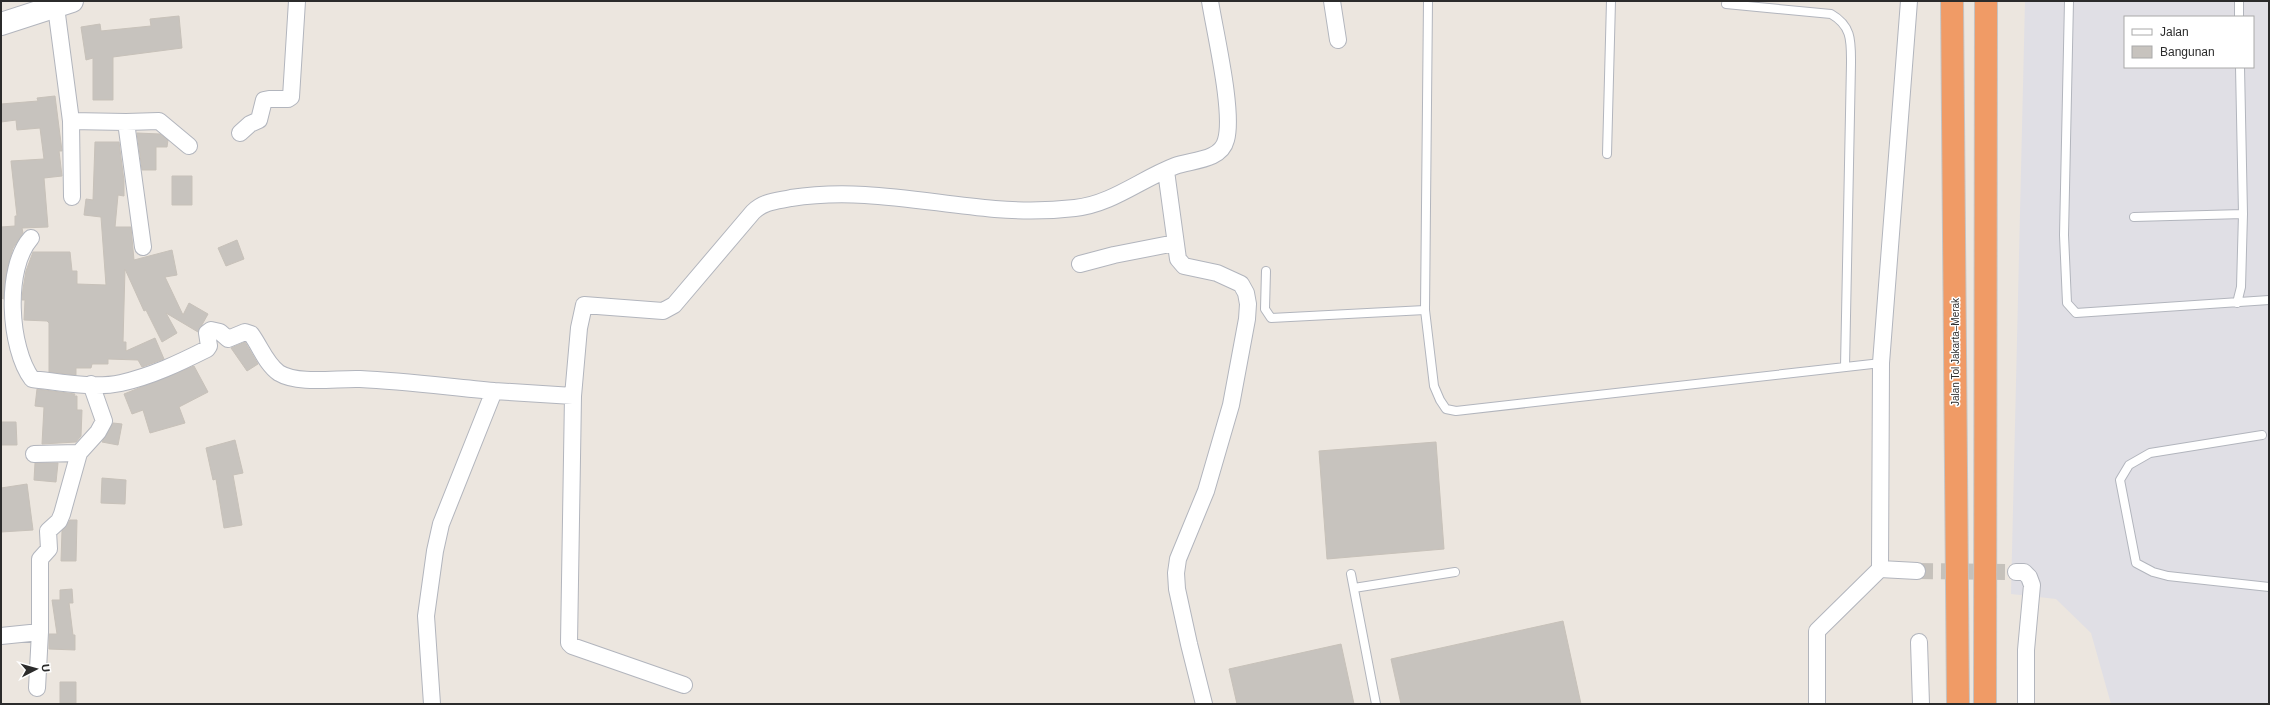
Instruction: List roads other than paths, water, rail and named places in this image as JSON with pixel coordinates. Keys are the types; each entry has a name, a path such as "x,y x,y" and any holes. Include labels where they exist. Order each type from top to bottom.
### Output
{"highway":[{"name":"Jalan Tol Jakarta–Merak","path":"1952,1 1958,704"},
{"path":"1984,704 1986,1"}],"main road":[{"path":"1,24 64,4"}],"street":[{"path":"240,134 250,124 259,120 264,100 288,99 291,97 297,1"},
{"path":"684,686 572,646 569,642 573,396 579,328 584,305 663,311 674,305 753,212 766,203 822,193 847,193 996,209 1075,208 1112,198 1174,166 1209,158 1222,149 1226,142 1228,130 1225,94 1210,1"},
{"path":"1332,1 1338,40"},
{"path":"1817,704 1817,631 1880,569 1881,363 1910,1"},
{"path":"64,4 71,121 72,197"},
{"path":"71,121 159,121 189,146"},
{"path":"126,122 143,247"},
{"path":"1166,171 1178,259 1184,266 1218,273 1235,280 1241,284 1246,293 1248,304 1247,319 1230,405 1206,491 1178,559 1176,573 1177,589 1204,704"},
{"path":"31,238 19,254 7,315 14,327 23,363 32,379 91,384 120,383 168,368 207,349 209,346 207,334 212,330 220,332 228,338 245,332 251,334 274,368 280,373 291,377 308,379 360,379 494,391 573,396"},
{"path":"1080,264 1114,255 1175,243"},
{"path":"37,688 40,632 41,557 48,553 48,531 60,521 79,453 98,432 104,421 91,384"},
{"path":"432,704 426,616 435,550 441,524 494,391"},
{"path":"34,454 79,453"},
{"path":"1880,569 1917,571"},
{"path":"2016,572 2024,572 2029,577 2032,585 2026,650 2026,704"},
{"path":"1,636 40,632"},
{"path":"1919,642 1921,704"}],"lane":[{"path":"1428,1 1426,310 1434,386 1446,409 1456,411 1881,363"},
{"path":"1607,154 1611,1"},
{"path":"2069,1 2064,235 2067,303 2076,313 2269,300"},
{"path":"2239,1 2239,16"},
{"path":"1726,4 1831,14 1841,20 1849,32 1851,43 1851,63 1845,367"},
{"path":"2237,303 2241,287 2243,214 2240,68"},
{"path":"2134,217 2243,214"},
{"path":"1266,271 1265,309 1271,318 1426,310"},
{"path":"2262,435 2150,453 2129,465 2120,480 2136,563 2153,572 2168,576 2269,587"},
{"path":"1354,588 1456,572"},
{"path":"1351,574 1376,704"}],"tunnel":[{"path":"1917,571 2016,572"}]}
